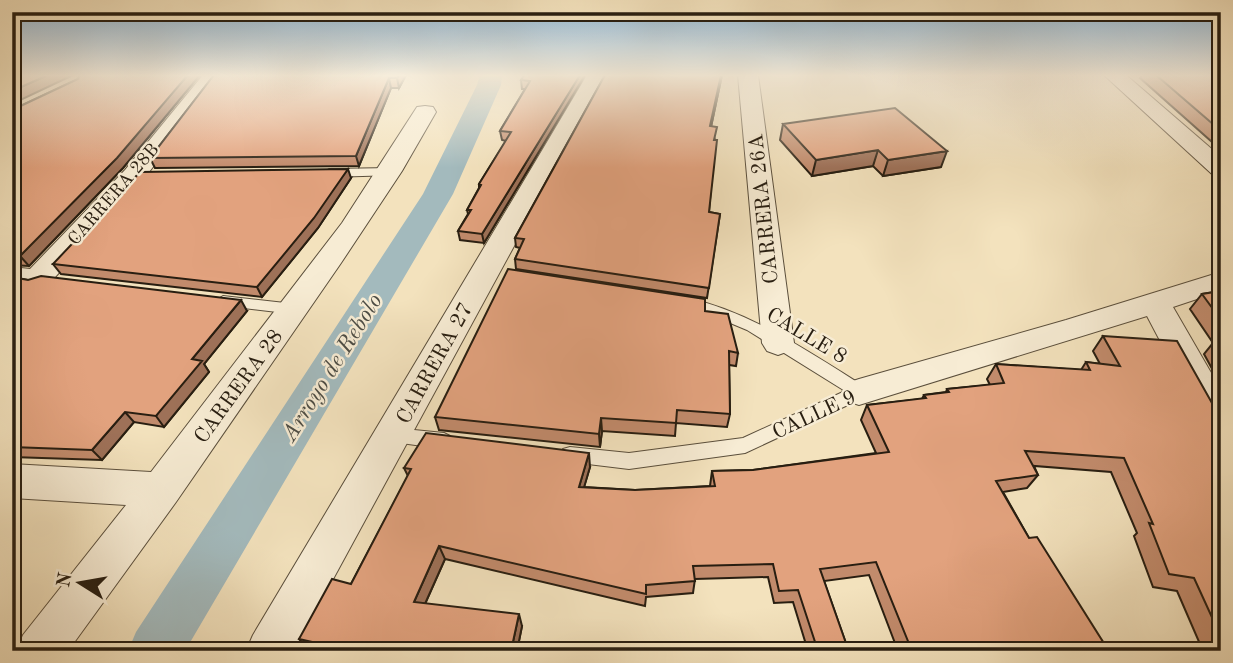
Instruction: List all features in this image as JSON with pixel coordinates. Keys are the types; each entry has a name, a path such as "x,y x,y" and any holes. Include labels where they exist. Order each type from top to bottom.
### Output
{"street":[{"name":"CARRERA 28B","path":"33,278 141,175 191,106"},
{"name":"CARRERA 27","path":"269,651 491,273 580,106"},
{"name":"CARRERA 26A","path":"751,106 778,343"},
{"path":"1149,106 1221,170"},
{"name":"CARRERA 28","path":"39,651 162,490 294,309 392,172 425,112"},
{"name":"CALLE 9","path":"859,392 1074,329 1221,281"},
{"path":"1154,302 1221,422"},
{"path":"12,481 162,490"}],"lane":[{"path":"310,173 392,172"},
{"path":"213,299 294,309"},
{"name":"CALLE 8","path":"664,299 706,305 731,314 859,392"},
{"name":"CALLE 9","path":"546,452 629,461 745,445 859,392"},
{"path":"394,435 463,443"}],"building":[{"path":"21,106 162,106 117,158 20,256 12,255 12,110"},
{"path":"190,106 377,106 356,156 150,158"},
{"path":"515,106 561,106 482,234 458,231 471,210 467,210 481,185 479,184 511,132 500,131"},
{"path":"588,106 714,106 710,126 717,127 714,140 717,140 709,212 720,214 709,288 515,259 524,239 515,238"},
{"path":"1192,106 1221,106 1221,131"},
{"path":"895,108 947,151 888,160 878,150 816,160 783,124"},
{"path":"348,169 314,218 257,287 53,264 140,172"},
{"path":"508,269 705,299 705,311 728,314 738,353 729,351 730,414 677,410 676,423 601,418 599,434 435,417"},
{"path":"41,276 241,300 192,359 202,361 156,416 125,412 92,450 12,447 12,277 28,280"},
{"path":"1221,291 1221,320 1202,294"},
{"path":"1103,336 1177,341 1221,419 1221,637 1194,578 1169,574 1149,523 1153,524 1124,458 1025,451 1038,475 996,481 1029,538 1037,537 1107,648 1121,651 912,651 876,562 820,569 848,649 818,651 798,590 779,591 773,564 693,566 695,581 646,585 646,594 439,546 414,602 519,614 511,651 307,651 312,642 299,639 332,579 351,584 411,469 404,468 426,433 589,453 579,487 635,490 715,486 712,471 753,470 889,452 867,405 926,398 924,395 949,392 947,389 1004,383 996,364 1090,370 1086,362 1120,366"}],"waterway":[{"name":"Arroyo de Rebolo","path":"155,651 438,194 479,106"}]}
